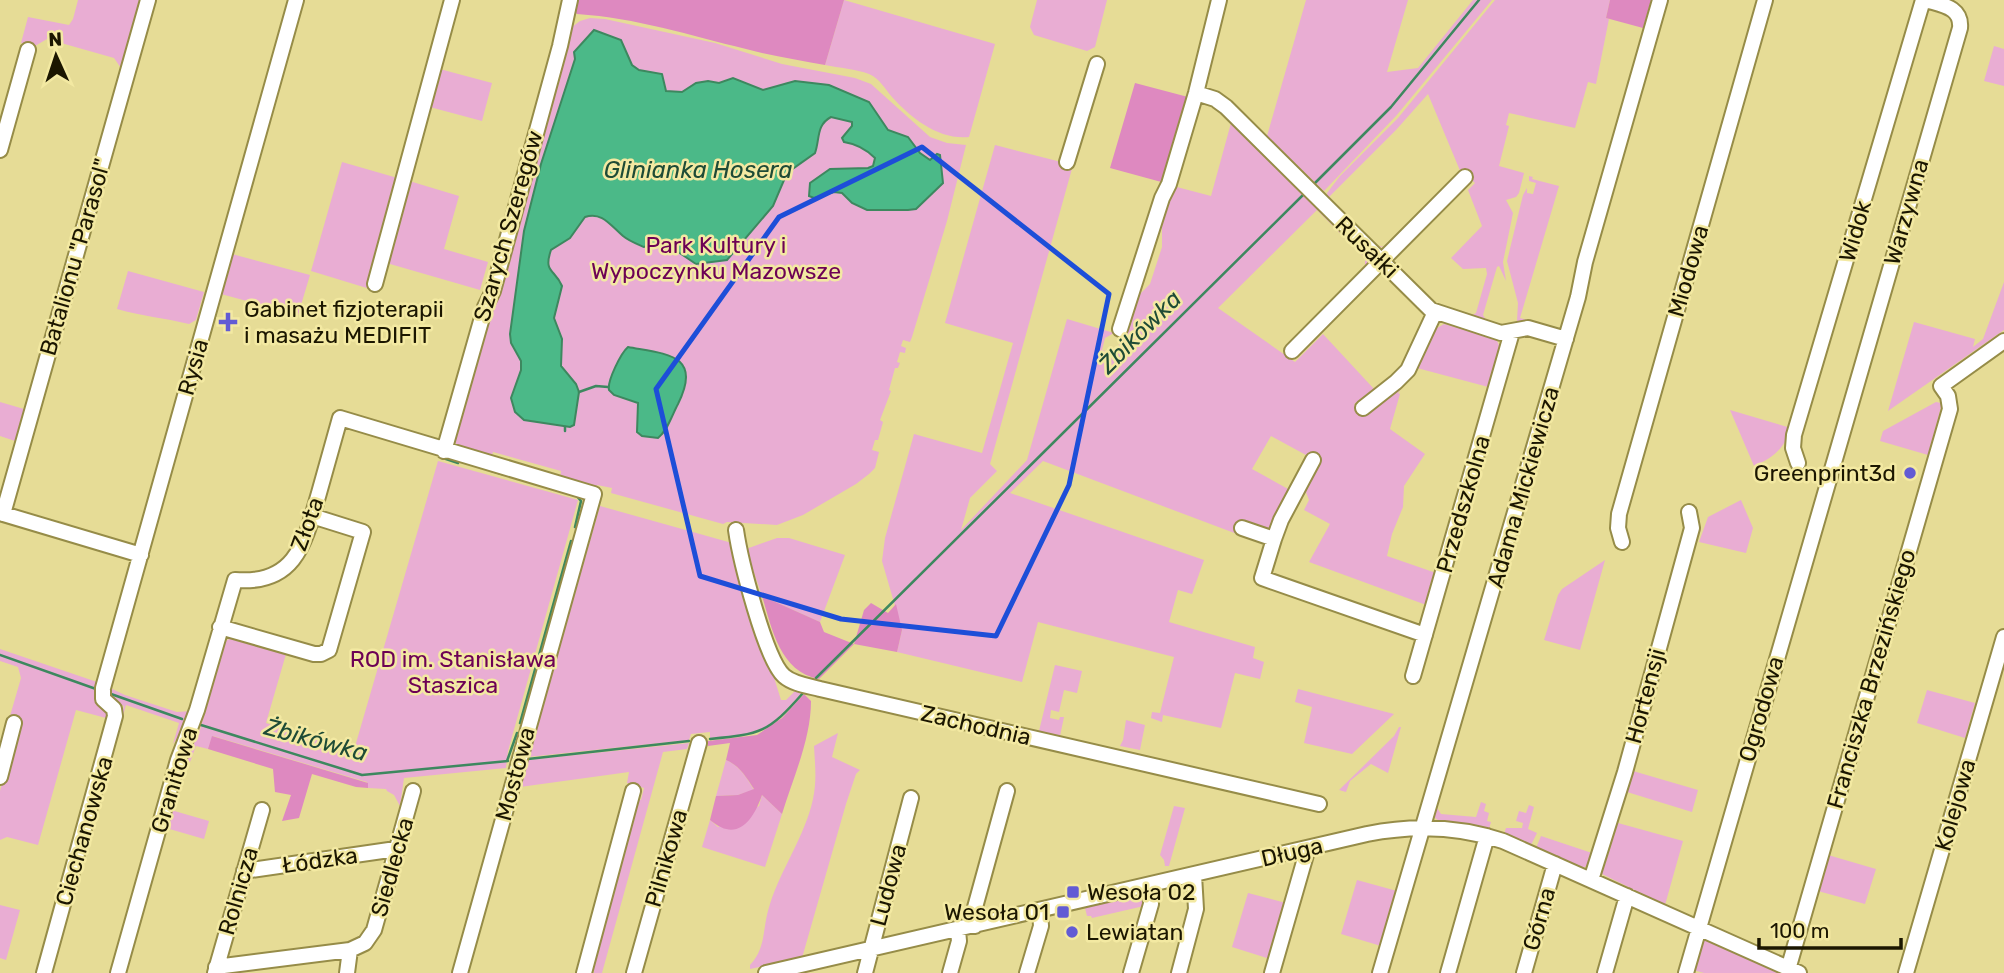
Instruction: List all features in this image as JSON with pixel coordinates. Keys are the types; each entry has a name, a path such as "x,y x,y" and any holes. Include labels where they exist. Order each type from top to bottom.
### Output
{"street":[{"name":"Batalionu \"Parasol\"","path":"2,513 148,0"},
{"name":"Rysia","path":"102,693 296,0"},
{"path":"374,284 452,0"},
{"name":"Szarych Szeregów","path":"444,451 485,307 493,291 570,0"},
{"path":"1120,329 1162,198 1169,184 1196,93 1219,0"},
{"name":"Adama Mickiewicza","path":"1380,973 1566,339 1585,262 1660,0"},
{"name":"Miodowa","path":"1622,542 1618,525 1619,514 1765,0"},
{"name":"Warzywna","path":"1838,445 1960,28 1960,18 1956,12 1924,0"},
{"name":"Widok","path":"1798,463 1793,448 1794,435 1924,0"},
{"path":"0,150 28,50"},
{"path":"1067,162 1097,64"},
{"name":"Rusałki","path":"1196,93 1215,99 1226,107 1434,312 1501,332 1528,328 1566,339"},
{"path":"1292,351 1465,177"},
{"path":"1363,408 1408,370 1434,312"},
{"name":"Przedszkolna","path":"1413,676 1512,332"},
{"name":"Franciszka Brzezińskiego","path":"1791,971 1950,409 1948,396 1941,386 2004,341"},
{"name":"Złota","path":"232,587 234,580 262,580 288,565 302,547 340,418 444,451"},
{"name":"Ogrodowa","path":"1686,973 1838,445"},
{"name":"Mostowa","path":"444,451 594,494 460,973"},
{"path":"1313,460 1281,520 1262,578 1425,635"},
{"name":"Hortensji","path":"1591,880 1625,772 1692,528 1689,512"},
{"path":"2,513 141,555"},
{"path":"220,627 314,654 329,650 363,532 312,516"},
{"path":"1242,528 1272,543"},
{"name":"Zachodnia","path":"737,530 740,556 768,649 785,677 820,689 1319,804"},
{"name":"Granitowa","path":"118,973 180,755 200,700 232,587"},
{"name":"Kolejowa","path":"1906,973 2004,637"},
{"name":"Ciechanowska","path":"44,973 116,716 102,693"},
{"path":"0,774 14,723"},
{"name":"Pilnikowa","path":"634,973 699,743"},
{"name":"Siedlecka","path":"350,950 365,943 372,934 413,790"},
{"path":"584,973 633,791"},
{"path":"975,926 974,911 1007,791"},
{"name":"Ludowa","path":"865,973 911,798"},
{"name":"Rolnicza","path":"216,970 262,810"},
{"name":"Długa","path":"766,973 1384,831 1422,828 1487,836 1791,971"},
{"path":"1448,973 1487,836"},
{"path":"1272,973 1308,848"},
{"name":"Łódzka","path":"244,871 396,849"},
{"name":"Górna","path":"1524,973 1555,864"},
{"path":"1179,973 1196,909 1194,875"},
{"path":"1131,973 1151,904 1150,885"},
{"path":"1605,973 1627,896"},
{"path":"1027,973 1041,926 1040,911"},
{"path":"950,973 960,937 958,930"},
{"path":"216,970 350,950 347,973"}],"highlighted area":[{"path":"922,147 1109,294 1069,485 996,636 841,619 700,576 656,389 779,217"}],"green space":[{"path":"78,0 145,0 126,69 121,68 114,58 47,39 35,46 21,43 28,17 69,25"},
{"path":"844,0 995,44 969,137 947,135 927,126 908,113 879,81 869,74 825,65"},
{"path":"1037,0 1107,0 1095,47 1087,51 1034,35 1030,27"},
{"path":"1306,0 1408,0 1387,72 1418,68 1473,0 1492,0 1396,116 1324,191 1267,136"},
{"path":"1495,0 1610,0 1606,18 1609,19 1596,84 1588,82 1575,128 1509,113 1506,125 1509,126 1499,166 1524,173 1519,193 1506,200 1513,213 1503,262 1506,281 1499,266 1497,267 1483,315 1486,320 1471,316 1476,313 1487,274 1486,268 1463,269 1451,258 1482,226 1468,190 1475,183 1461,173 1428,94 1329,197 1377,246 1387,246 1377,247 1328,198 1327,193 1340,176 1398,118"},
{"name":"Park Kultury i Wypoczynku Mazowsze","path":"590,18 715,43 782,64 855,78 871,84 930,137 947,143 966,145 947,221 912,337 910,342 903,340 901,346 906,348 905,353 900,352 897,362 900,363 898,368 895,368 889,390 891,391 880,420 883,422 872,450 879,452 875,468 856,484 803,515 777,525 723,524 611,493 612,488 597,485 596,489 560,480 561,471 493,452 490,461 459,448 455,442 568,30 580,21"},
{"path":"1994,46 2004,49 2004,86 1984,81"},
{"path":"436,68 492,83 482,121 426,106"},
{"path":"1231,123 1366,258 1368,262 1365,268 1365,258 1317,210 1218,308 1295,362 1323,334 1374,389 1354,404 1365,411 1435,329 1444,324 1496,338 1502,348 1492,388 1417,368 1398,393 1400,394 1390,429 1425,454 1404,486 1403,507 1387,556 1439,574 1429,606 1309,562 1330,524 1304,510 1309,500 1306,492 1317,461 1271,436 1252,469 1288,489 1269,532 1241,525 1237,534 1043,461 1010,493 1204,560 1192,594 1178,590 1169,622 1255,647 1253,658 1264,662 1260,679 1235,673 1221,728 1163,715 1162,722 1151,718 1152,712 1160,713 1174,657 1038,622 1022,682 897,652 902,630 882,561 885,538 914,434 982,453 1013,343 945,323 995,145 1073,165 990,464 997,471 970,498 961,530 1027,460 1067,319 1114,333 1105,338 1102,350 1113,353 1117,351 1134,300 1150,284 1162,247 1162,227 1173,186 1211,196"},
{"path":"342,162 401,179 370,289 311,271"},
{"path":"1529,176 1559,186 1520,318 1530,321 1519,324 1518,303 1507,261 1523,195 1527,188 1527,193 1533,194 1536,183 1529,181"},
{"path":"406,180 459,196 444,249 488,262 480,290 390,264 389,246"},
{"path":"232,254 310,275 298,315 221,294"},
{"path":"128,271 204,292 196,320 189,324 117,309"},
{"path":"2004,282 2004,330 1888,411 1914,322 1975,339 1973,347 1983,339"},
{"path":"0,402 24,409 15,441 0,436"},
{"path":"1936,402 1941,403 1941,407 1928,455 1880,441 1883,431"},
{"path":"1730,410 1791,428 1785,442 1777,452 1754,466"},
{"name":"ROD im. Stanisława Staszica","path":"438,461 578,500 508,751 506,768 404,778 400,806 394,795 386,789 368,788 367,782 213,736 208,749 196,746 190,762 185,763 197,729 200,730 224,642 231,638 286,654 266,723 354,750"},
{"path":"1741,500 1753,528 1746,553 1699,542 1708,517"},
{"name":"ROD im. Stanisława Staszica","path":"600,506 732,543 781,700 786,700 796,690 802,693 775,721 762,730 744,735 710,738 710,732 691,734 689,740 528,757"},
{"path":"777,538 789,538 845,555 820,622 762,596 746,549"},
{"path":"1605,560 1580,650 1544,640 1562,589"},
{"path":"0,649 100,683 108,710 106,718 76,710 38,845 7,837 0,840 0,791 18,720 10,716 21,678 18,667 0,661"},
{"path":"1055,665 1082,671 1077,693 1064,690 1059,712 1051,710 1050,718 1059,720 1064,717 1060,736 1039,731"},
{"path":"110,688 177,712 191,711 181,739 177,738 173,744 179,723 126,705 117,736 124,706 108,699"},
{"path":"1298,689 1394,714 1352,754 1304,743 1312,707 1295,702"},
{"path":"1927,690 1975,703 1965,738 1917,723"},
{"path":"1126,720 1145,725 1140,750 1120,746"},
{"path":"1399,727 1388,773 1371,764 1350,781 1346,792 1339,790 1394,736"},
{"path":"838,733 832,757 860,770 856,774 846,804 802,958 750,969 762,944 775,891 809,813 815,785 814,746"},
{"path":"689,743 687,749 663,752 602,973 594,973 594,968 588,966 636,799 641,800 644,788 627,783 629,772 520,787 528,760"},
{"path":"726,760 739,769 754,790 738,795 716,796"},
{"path":"1633,771 1698,790 1692,812 1627,792"},
{"path":"762,795 782,814 765,867 702,847 710,820 718,827 759,806"},
{"path":"1481,802 1486,804 1484,811 1489,813 1489,829 1439,821 1434,817 1437,808 1441,814 1476,817"},
{"path":"1529,805 1534,807 1528,829 1537,833 1531,845 1504,834 1506,828 1522,828 1523,823 1516,821 1519,811 1526,813"},
{"path":"1174,806 1185,808 1169,866 1165,866 1160,855"},
{"path":"171,810 209,821 204,839 166,828"},
{"path":"1618,823 1683,841 1665,905 1602,874"},
{"path":"1541,836 1592,853 1589,865 1582,868 1536,848"},
{"path":"1828,855 1876,869 1865,904 1818,891"},
{"path":"1357,880 1397,891 1381,946 1341,934"},
{"path":"1248,893 1286,903 1270,959 1232,947"},
{"path":"1139,895 1143,898 1144,906 1092,918 1087,916 1085,908"},
{"path":"0,905 20,910 6,960 0,958"},
{"path":"1705,939 1777,973 1704,973 1693,970 1702,940"}],"shaded area":[{"path":"575,0 844,0 825,65 766,54 642,23 577,14 572,9"},
{"path":"1610,0 1651,0 1643,28 1606,18"},
{"path":"1135,83 1188,97 1165,183 1110,168"},
{"path":"762,596 820,622 824,632 854,644 819,679 806,675 786,658 774,635"},
{"path":"871,603 888,613 896,604 902,630 897,652 854,644 864,610"},
{"path":"804,694 811,701 808,730 782,814 762,795 754,813 743,826 736,829 720,827 710,820 716,796 738,795 754,789 739,769 726,760 730,743 708,746 708,741 757,735 782,718"},
{"path":"212,736 368,783 368,788 312,774 299,818 282,821 291,795 275,792 273,769 208,749"}],"water":[{"name":"Glinianka Hosera","path":"594,30 621,40 632,65 639,70 662,74 666,91 682,92 696,83 719,83 733,78 763,90 795,81 829,85 869,102 888,130 908,137 920,153 930,160 937,154 940,155 943,183 916,209 908,210 867,210 852,203 842,193 834,192 814,198 809,196 810,183 830,169 873,166 875,158 872,155 844,142 842,138 852,126 852,122 831,117 821,128 815,153 787,173 773,206 727,260 696,264 662,241 644,247 625,238 601,218 585,217 570,238 551,250 548,263 562,286 554,318 562,339 561,366 579,392 574,425 570,427 524,420 515,412 511,398 521,370 521,361 511,343 510,334 524,231 541,164 575,59 574,52"},
{"path":"628,347 677,359 686,375 685,387 678,404 667,427 658,438 642,436 637,432 638,403 614,395 609,390 615,367"}],"waterway":[{"name":"Żbikówka","path":"1313,185 1391,107 1479,0"},
{"name":"Żbikówka","path":"816,678 1306,192"},
{"path":"579,392 596,386 608,387"},
{"path":"443,458 458,463"},
{"path":"492,471 502,474"},
{"path":"575,527 581,501 576,495"},
{"path":"520,723 571,541"},
{"name":"Żbikówka","path":"0,655 96,689"},
{"name":"Żbikówka","path":"710,739 753,733 762,729 772,724 803,693"},
{"name":"Żbikówka","path":"111,694 182,719"},
{"name":"Żbikówka","path":"201,725 362,775 508,761"},
{"path":"507,761 517,733"},
{"name":"Żbikówka","path":"528,759 689,741"}],"place":[{"name":"Gabinet fizjoterapii i masażu MEDIFIT","path":"228,322"},
{"name":"Greenprint3d","path":"1910,473"},
{"name":"Wesoła 02","path":"1073,892"},
{"name":"Wesoła 01","path":"1063,912"},
{"name":"Lewiatan","path":"1072,932"}]}
